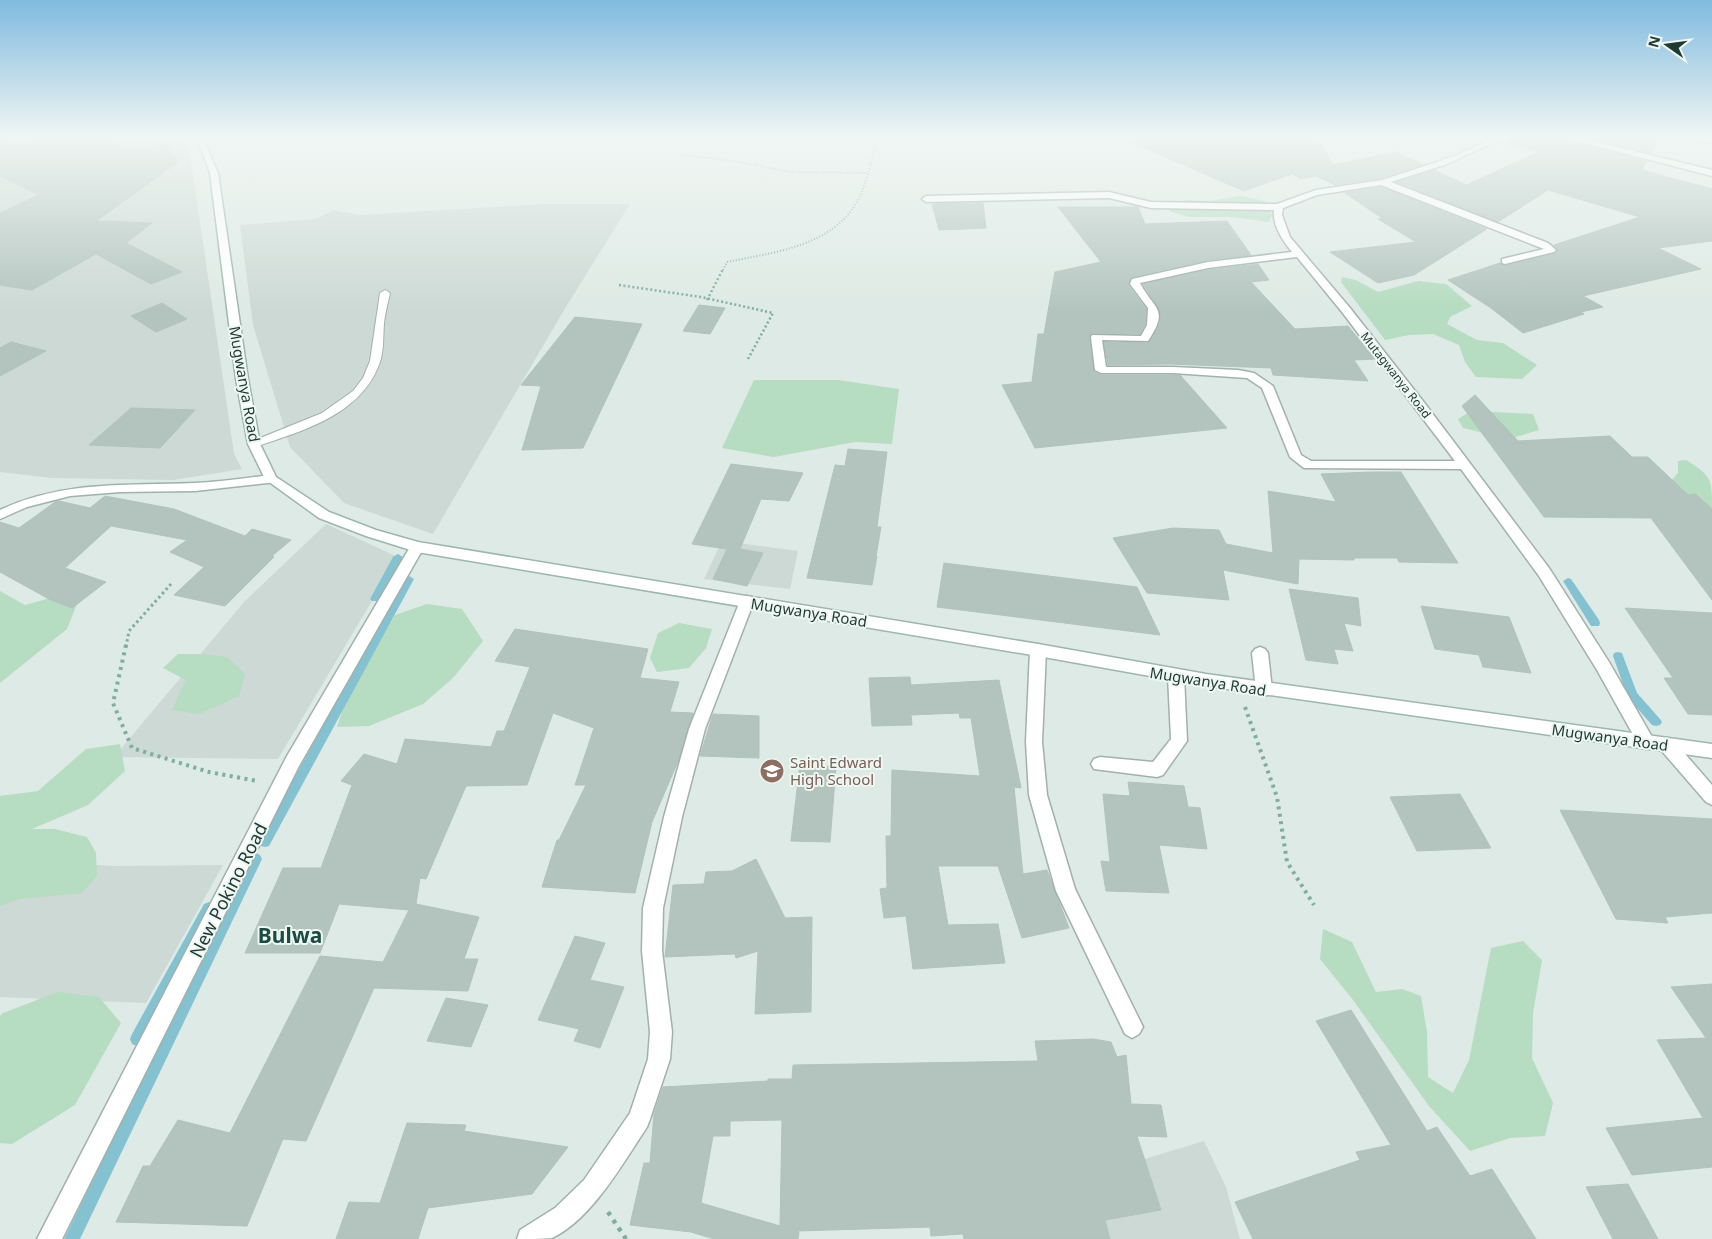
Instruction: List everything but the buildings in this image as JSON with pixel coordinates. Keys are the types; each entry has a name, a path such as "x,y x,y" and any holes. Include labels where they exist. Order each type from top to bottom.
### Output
{"street":[{"name":"Mugwanya Road","path":"217,194 242,379 254,444 271,479 324,515 371,533 417,547 1038,650 1176,676 1264,690 1667,744 1712,752"},
{"path":"926,200 1109,195 1151,205 1279,207 1315,194"},
{"path":"1413,194 1545,245 1551,250 1505,261"},
{"name":"Mutagwanya Road","path":"1279,207 1278,215 1286,238 1346,310 1465,465 1560,597 1646,742"},
{"path":"1298,254 1208,265 1136,280 1135,284 1153,308 1152,325 1144,339 1096,337 1101,370 1173,370 1250,375 1267,386 1296,457 1308,465 1465,465"},
{"path":"0,515 12,508 44,497 83,490 195,487 271,479"},
{"name":"New Pokino Road","path":"49,1239 294,761 417,547"},
{"path":"529,1239 563,1216 592,1188 639,1119 659,1059 661,1032 652,951 655,898 673,817 697,729 746,601"},
{"path":"1038,650 1034,742 1038,795 1066,891 1132,1027"},
{"path":"1260,653 1264,690"},
{"path":"1100,764 1157,770 1179,741 1176,676"},
{"path":"1667,744 1712,797"}],"lane":[{"path":"254,444 334,411 352,397 367,380 375,362 385,293"}],"path":[{"path":"707,300 727,262 806,244 828,233 849,214 861,194"},
{"path":"620,286 701,297 707,300 773,313 748,358"},
{"path":"172,584 129,631 113,703 132,748 178,764 239,779 282,784"},
{"path":"1238,686 1277,797 1287,862 1314,905"}],"shaded area":[{"path":"0,194 196,194 234,454 242,469 173,480 51,478 0,472"},
{"path":"544,204 630,204 564,310 433,534 344,503 290,447 253,325 240,225 316,219 333,210 360,215"},
{"path":"326,524 398,557 278,759 114,757 244,602"},
{"path":"722,541 798,551 790,589 704,579"},
{"path":"0,860 115,866 223,865 146,1003 0,997"},
{"path":"1204,1141 1226,1187 1240,1239 1006,1239 992,1185 1145,1159"}],"green space":[{"path":"1241,196 1265,201 1272,215 1269,222 1231,217 1189,217 1169,211 1171,203 1188,200 1209,201"},
{"path":"1342,277 1356,280 1378,292 1418,281 1446,284 1472,306 1450,317 1447,324 1477,340 1503,343 1537,365 1522,379 1476,377 1465,362 1459,345 1433,334 1409,335 1385,340 1341,282"},
{"path":"754,380 838,380 899,389 892,444 855,442 774,457 722,448"},
{"path":"1468,413 1533,414 1539,430 1509,439 1463,428 1458,419"},
{"path":"1686,460 1701,470 1709,479 1712,491 1712,509 1697,494 1688,495 1672,480 1678,473 1678,461"},
{"path":"83,589 67,629 0,683 0,591 25,605"},
{"path":"427,604 462,609 483,641 453,678 423,704 369,726 337,727 348,694 395,615"},
{"path":"679,623 712,629 706,648 689,668 657,672 650,658 658,633"},
{"path":"178,654 227,657 245,674 239,696 199,714 172,710 186,680 163,668"},
{"path":"120,744 125,771 88,805 32,829 55,829 87,837 96,853 97,876 82,893 19,899 0,906 0,796 38,791 86,749"},
{"path":"1323,929 1352,942 1376,992 1402,989 1421,996 1427,1032 1428,1077 1453,1093 1469,1060 1491,948 1523,941 1542,960 1533,1013 1532,1058 1553,1103 1545,1136 1510,1138 1470,1151 1429,1106 1353,1000 1320,959"},
{"path":"58,992 99,997 121,1023 75,1105 12,1144 0,1143 0,1016 3,1013"}],"waterway":[{"path":"375,599 398,557"},
{"path":"265,842 409,579"},
{"path":"1568,581 1595,623"},
{"path":"1618,656 1632,695 1656,722"},
{"path":"72,1239 256,859"},
{"path":"137,1039 209,908"}],"place":[{"name":"Saint Edward High School","path":"772,771"}],"district":[{"name":"Bulwa","path":"290,935"}]}
